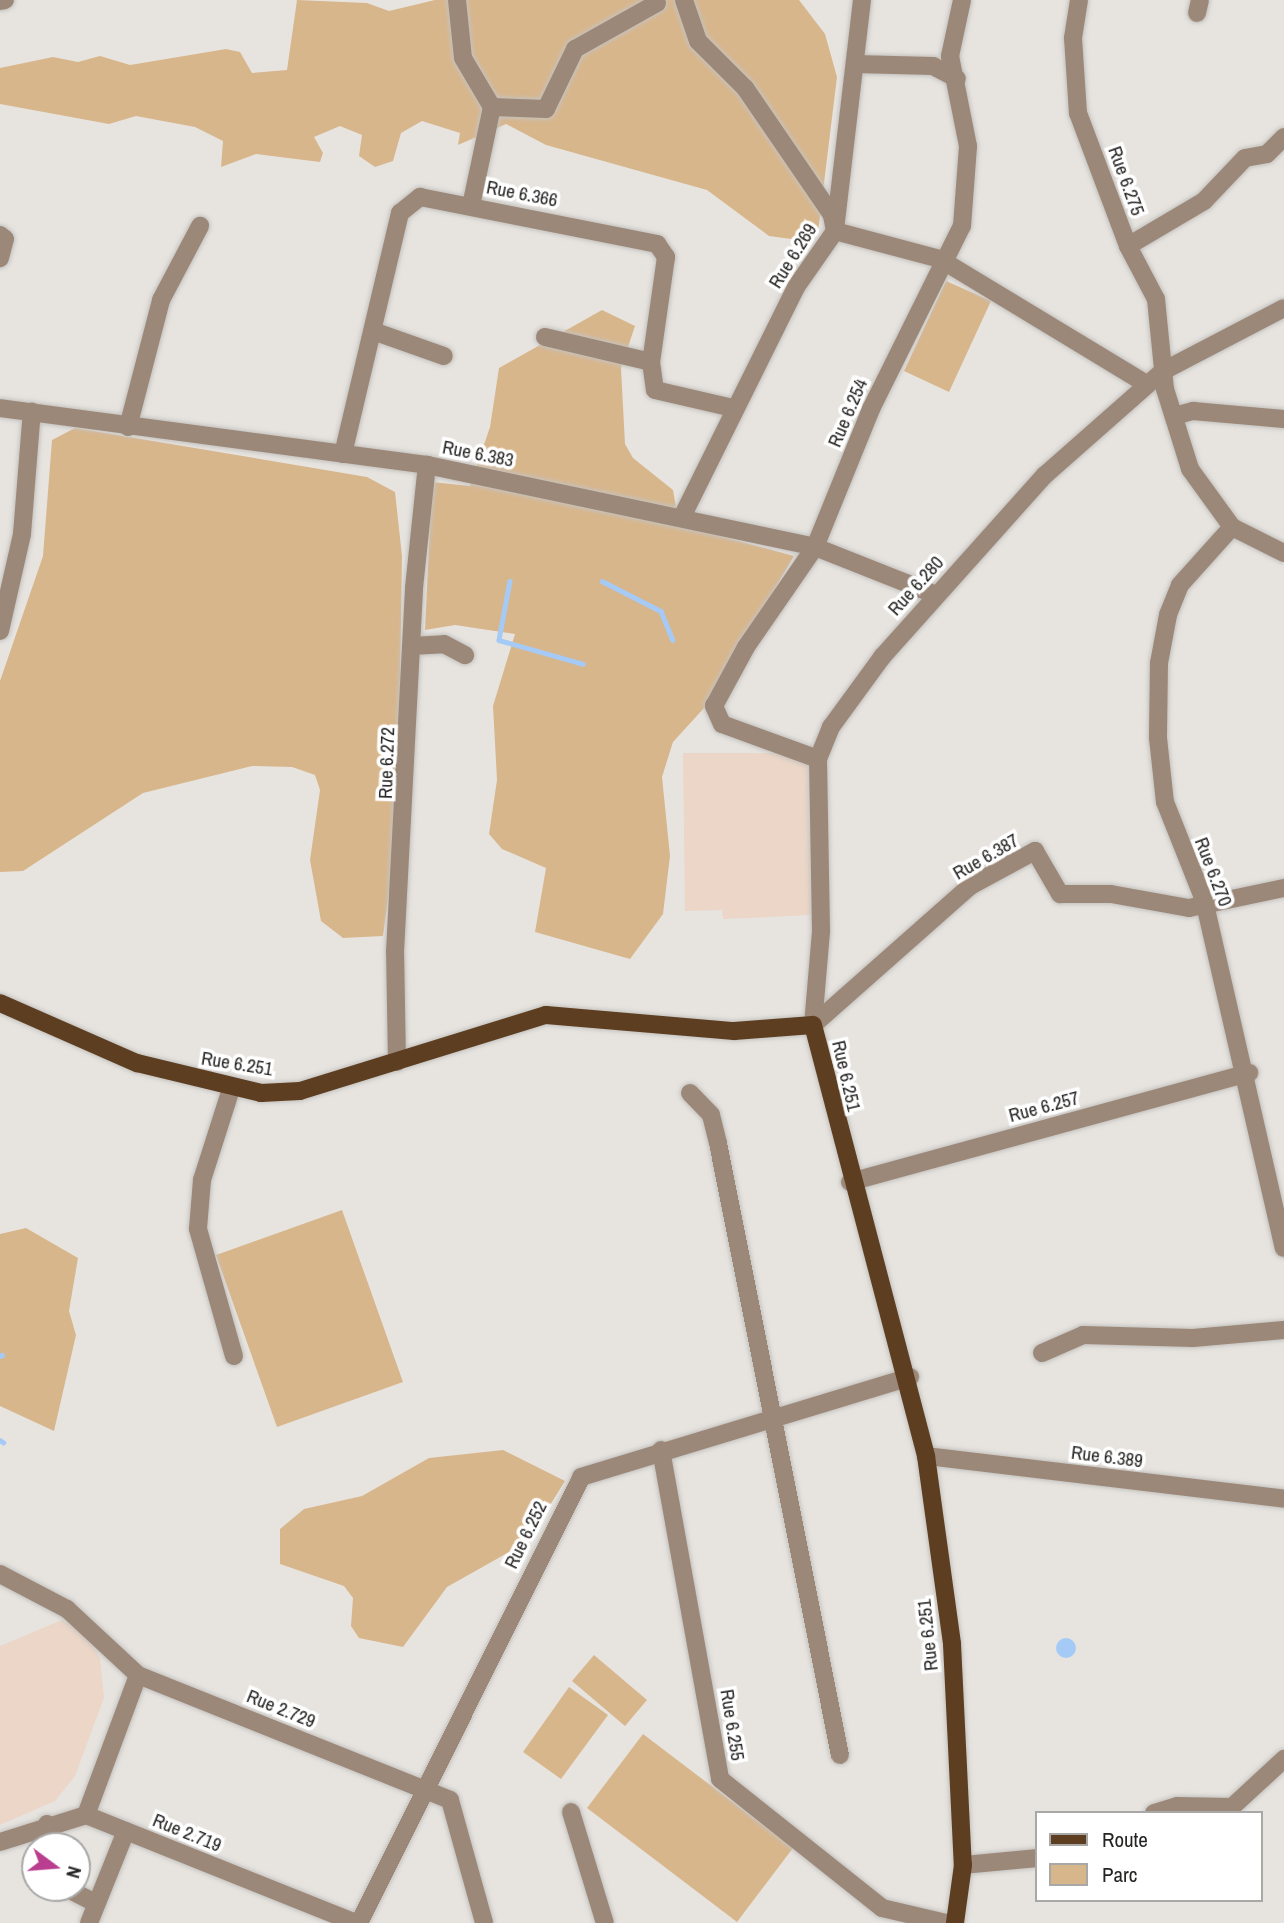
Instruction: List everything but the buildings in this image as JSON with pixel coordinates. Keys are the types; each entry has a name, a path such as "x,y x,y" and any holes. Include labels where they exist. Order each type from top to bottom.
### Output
{"main road":[{"name":"Rue 6.251","path":"0,1003 137,1063 231,1089 300,1091 546,1014 734,1031 813,1025 850,1182 909,1377 926,1456 951,1644 964,1865 955,1923"}],"street":[{"path":"457,0 463,58 492,107 471,206"},
{"path":"492,107 546,109 575,49 655,1 676,0"},
{"name":"Rue 6.269","path":"682,517 733,408 800,280 835,231 832,215 745,88 698,41 684,0"},
{"path":"862,0 835,231 940,259 1146,384"},
{"name":"Rue 6.254","path":"818,759 722,724 714,706 746,647 815,547 940,259 967,205 968,146 957,79 950,56 962,0"},
{"name":"Rue 6.275","path":"1079,0 1073,38 1078,113 1128,246 1156,299 1163,371 1174,416 1206,500 1232,527 1284,553"},
{"path":"855,64 933,66 957,79"},
{"path":"1128,246 1204,201 1245,158 1267,155 1284,137"},
{"name":"Rue 6.366","path":"343,454 408,201 420,197 663,249 651,362 655,390 663,395 733,408"},
{"path":"128,427 162,299 200,226"},
{"path":"0,235 5,239 0,258"},
{"name":"Rue 6.280","path":"813,1025 821,930 818,759 849,700 936,595 1045,475 1163,371 1284,308"},
{"path":"373,331 444,356"},
{"path":"545,337 651,362"},
{"name":"Rue 6.383","path":"0,408 427,466 682,517 815,547 936,595"},
{"path":"0,631 22,534 32,411"},
{"path":"1174,416 1193,411 1284,419"},
{"name":"Rue 6.272","path":"397,1062 395,952 411,646 427,466"},
{"name":"Rue 6.270","path":"1232,527 1180,585 1158,663 1166,802 1204,900 1248,1073 1284,1248"},
{"path":"411,646 444,644 465,655"},
{"name":"Rue 6.387","path":"813,1025 971,886 1035,851 1060,894 1111,894 1189,908 1204,900 1284,888"},
{"name":"Rue 6.257","path":"850,1182 1248,1073"},
{"path":"231,1089 202,1180 198,1228 234,1356"},
{"path":"690,1093 713,1125 770,1419 802,1546 814,1646 840,1755"},
{"path":"1042,1353 1083,1335 1193,1338 1284,1330"},
{"name":"Rue 6.252","path":"358,1923 572,1489 591,1470 909,1377"},
{"name":"Rue 6.255","path":"661,1450 720,1779 881,1908 946,1923"},
{"name":"Rue 6.389","path":"926,1456 1284,1499"},
{"name":"Rue 2.729","path":"0,1574 66,1609 138,1675 450,1800 484,1923"},
{"path":"0,1842 47,1824 86,1815 138,1675"},
{"path":"1161,1811 1177,1806 1232,1807 1284,1759"},
{"path":"571,1812 605,1923"},
{"name":"Rue 2.719","path":"86,1815 358,1923"},
{"path":"47,1824 49,1832"},
{"path":"89,1923 126,1831"},
{"path":"964,1865 1036,1858"},
{"path":"91,1900 96,1903"}],"shaded area":[{"path":"683,753 784,753 807,759 811,915 723,919 722,910 685,911"},
{"path":"62,1620 84,1634 100,1658 104,1698 75,1776 55,1801 0,1825 0,1646"}],"green space":[{"path":"297,0 367,3 389,11 435,0 799,0 825,34 837,77 818,232 806,241 769,236 707,190 546,145 506,124 458,145 460,133 422,121 401,133 393,161 375,167 359,156 362,135 340,126 314,137 323,153 320,162 256,154 221,167 223,141 195,127 136,116 109,124 0,104 0,68 53,57 78,62 100,56 130,65 226,49 240,52 252,73 287,70"},
{"path":"946,281 991,301 949,392 904,371"},
{"path":"602,310 635,326 621,368 625,444 633,458 673,490 679,525 794,556 705,707 673,742 662,777 670,856 663,914 630,959 535,932 546,868 502,849 489,834 497,780 493,706 515,634 455,625 425,630 432,482 470,486 490,427 499,368"},
{"path":"75,428 367,477 395,492 402,556 398,825 383,936 343,938 321,921 310,860 320,790 315,775 292,767 252,766 143,793 23,871 0,872 0,681 43,556 52,440"},
{"path":"342,1210 403,1382 277,1427 216,1255"},
{"path":"26,1228 78,1258 69,1311 76,1335 54,1431 0,1406 0,1234"},
{"path":"503,1450 565,1481 527,1542 447,1587 403,1647 359,1638 351,1626 353,1598 344,1586 280,1564 280,1529 304,1509 362,1496 429,1458"},
{"path":"594,1655 647,1700 625,1726 572,1681"},
{"path":"569,1687 608,1715 561,1779 523,1752"},
{"path":"643,1734 793,1848 737,1922 587,1808"}],"water":[{"path":"1066,1638 1073,1641 1076,1648 1073,1655 1066,1658 1059,1655 1056,1648 1059,1641"}],"waterway":[{"path":"510,581 499,640 583,664"},
{"path":"602,581 661,611 673,640"}]}
